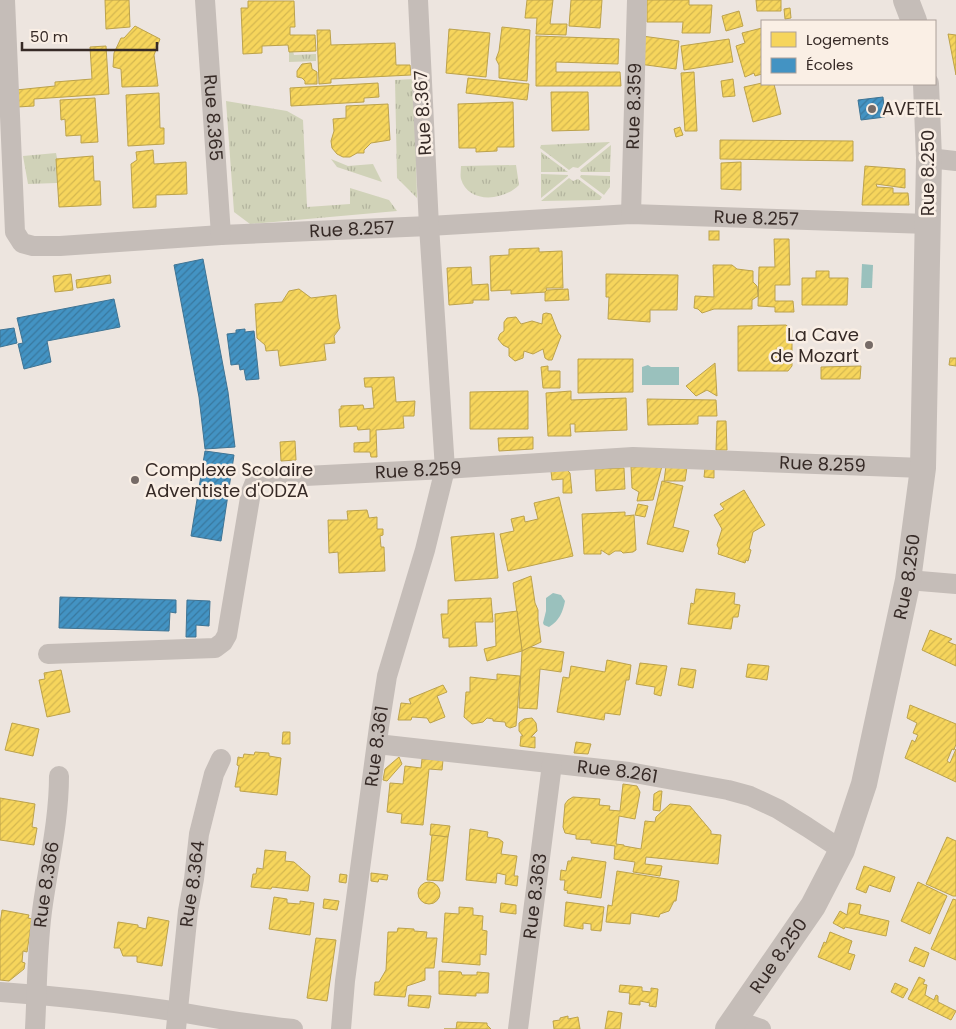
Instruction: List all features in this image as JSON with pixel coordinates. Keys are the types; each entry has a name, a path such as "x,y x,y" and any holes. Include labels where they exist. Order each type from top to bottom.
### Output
{"street":[{"name":"Rue 8.257","path":"5,0 15,232 22,243 33,246 631,214 928,224"},
{"name":"Rue 8.365","path":"205,0 221,235"},
{"name":"Rue 8.367","path":"418,0 429,226 445,469"},
{"name":"Rue 8.359","path":"631,214 637,0"},
{"path":"906,0 914,20"},
{"name":"Rue 8.250","path":"732,1024 813,906 842,850 864,784 908,580 923,468 929,158 926,85"},
{"path":"929,158 956,162"},
{"name":"Rue 8.259","path":"48,654 215,648 223,642 227,635 251,492 255,482 265,478 633,457 923,468"},
{"name":"Rue 8.361","path":"341,1029 345,981 387,676 424,550 445,469"},
{"path":"908,580 956,584"},
{"name":"Rue 8.261","path":"377,744 629,772 750,796 807,827 842,850"},
{"name":"Rue 8.364","path":"177,1021 188,911 200,834 214,774 221,758"},
{"name":"Rue 8.363","path":"518,1029 552,764"},
{"name":"Rue 8.366","path":"35,1029 38,946 58,806 59,776"},
{"path":"0,992 37,994 177,1021 231,1022 294,1029"},
{"path":"732,1024 761,1029"}],"green space":[{"path":"293,51 294,55 316,54 316,61 289,62 289,52"},
{"path":"414,79 417,198 397,178 395,80"},
{"path":"226,101 287,111 303,120 307,207 350,204 350,188 389,200 397,211 250,224 234,212"},
{"path":"610,142 578,168 573,167 569,170 540,148 541,145"},
{"path":"611,145 610,172 581,172 580,170"},
{"path":"541,152 568,172 541,172"},
{"path":"56,153 60,172 57,177 57,183 28,184 23,156"},
{"path":"331,159 348,166 373,164 382,182 337,167"},
{"path":"516,165 519,185 505,194 496,197 478,196 471,193 461,179 461,166"},
{"path":"541,174 568,175 568,176 541,198"},
{"path":"581,175 610,176 610,187 604,195 580,177"},
{"path":"569,178 573,181 578,179 602,197 600,200 541,201"}],"water":[{"path":"862,264 873,265 872,288 861,288"},
{"path":"648,365 651,367 679,367 679,385 642,385 642,367"},
{"path":"553,593 561,595 565,601 560,616 549,627 543,623 546,611 546,598"}],"building: Logements":[{"path":"105,0 129,0 130,27 106,29"},
{"path":"527,0 553,0 550,24 567,24 566,35 536,34 537,18 525,18"},
{"path":"571,0 602,0 600,28 569,26"},
{"path":"647,0 689,0 689,5 712,5 710,33 682,33 683,22 647,22"},
{"path":"756,0 781,0 781,11 757,11"},
{"path":"248,1 294,1 295,27 290,27 290,35 315,35 316,51 289,52 288,45 262,46 262,53 243,54 241,8 248,8"},
{"path":"790,8 791,18 785,19 784,9"},
{"path":"739,11 743,26 726,31 722,16"},
{"path":"135,26 160,39 154,55 158,86 122,87 121,69 113,67 114,53 121,38 124,38"},
{"path":"502,27 530,30 527,81 499,78 499,65 496,59"},
{"path":"761,28 761,74 755,76 754,73 745,77 736,46 745,43 742,33"},
{"path":"449,29 490,33 486,77 446,73"},
{"path":"317,30 330,30 331,45 395,43 396,65 410,65 411,75 331,79 331,83 319,84"},
{"path":"948,34 956,35 956,75"},
{"path":"536,36 619,39 618,64 556,62 556,72 620,72 621,86 536,86"},
{"path":"642,36 679,41 676,69 639,64"},
{"path":"729,39 733,62 684,70 681,46"},
{"path":"106,46 109,94 34,99 34,106 17,107 16,90 55,86 55,82 92,79 90,47"},
{"path":"311,63 312,69 317,72 317,84 305,84 302,78 297,77 297,71 302,64"},
{"path":"694,72 697,131 685,131 681,73"},
{"path":"468,78 529,84 527,100 466,93"},
{"path":"733,79 735,96 723,97 721,81"},
{"path":"378,83 379,97 364,98 364,102 291,106 290,88"},
{"path":"761,83 761,85 774,85 781,114 753,122 744,87"},
{"path":"551,92 588,92 589,130 552,131"},
{"path":"159,93 160,128 164,128 164,144 128,146 126,95"},
{"path":"95,98 98,142 81,143 81,135 66,136 65,119 61,120 60,100"},
{"path":"513,102 514,147 497,147 497,151 476,152 476,148 459,148 458,104"},
{"path":"388,104 390,140 371,143 364,150 364,153 357,153 350,157 343,157 337,154 332,148 331,141 334,131 333,119 346,118 346,106"},
{"path":"680,127 683,135 676,137 674,129"},
{"path":"720,140 853,141 853,161 720,159"},
{"path":"153,150 154,164 186,162 187,194 156,195 156,207 133,208 131,164 137,160 136,152"},
{"path":"93,156 94,181 100,181 101,205 59,207 56,159"},
{"path":"741,162 741,190 721,189 721,163"},
{"path":"865,166 905,169 905,188 876,184 877,187 893,188 893,193 908,193 909,205 862,205"},
{"path":"709,231 719,231 719,240 709,240"},
{"path":"774,239 789,239 790,285 775,285 775,301 793,301 794,312 775,312 775,307 758,306 759,267 775,267"},
{"path":"539,248 539,252 562,251 563,288 546,288 547,292 511,294 511,290 491,291 490,256 509,255 509,249"},
{"path":"713,265 732,265 737,269 753,271 753,282 757,286 758,296 752,300 752,309 714,309 702,313 694,308 695,296 714,297"},
{"path":"471,267 472,285 488,284 489,300 473,300 473,303 449,305 447,268"},
{"path":"816,271 829,271 829,278 848,278 847,305 802,305 802,278 816,278"},
{"path":"71,274 73,290 55,292 53,276"},
{"path":"606,274 678,275 677,310 650,310 650,322 608,319 609,297 606,297"},
{"path":"110,275 111,283 77,288 76,280"},
{"path":"299,289 311,298 336,295 340,328 334,336 335,343 324,344 326,360 280,366 278,350 266,351 265,345 257,338 255,304 282,302 289,291"},
{"path":"568,289 569,300 545,301 545,292 547,290"},
{"path":"543,314 551,314 561,336 552,360 545,358 543,349 533,354 524,351 523,358 515,361 509,356 509,348 498,339 504,331 504,322 507,318 516,317 521,324 532,321 542,324"},
{"path":"786,325 792,330 792,366 788,371 738,371 738,326"},
{"path":"950,358 956,358 956,366 949,365"},
{"path":"578,359 633,359 633,392 578,393"},
{"path":"715,363 717,396 707,390 696,396 686,386"},
{"path":"548,366 548,371 560,371 560,388 543,388 541,367"},
{"path":"861,366 860,379 821,379 821,367"},
{"path":"394,377 396,402 415,401 414,416 403,416 404,428 376,430 377,457 371,457 370,452 354,452 354,443 370,442 370,429 358,430 357,426 340,427 339,409 341,409 341,406 363,405 364,409 374,408 372,387 365,387 364,378"},
{"path":"528,391 528,429 470,429 470,392"},
{"path":"571,391 571,400 626,398 627,430 575,432 575,424 570,424 571,436 548,436 546,393"},
{"path":"647,399 716,400 717,416 698,416 698,424 648,425"},
{"path":"717,421 726,421 727,450 716,450"},
{"path":"533,437 533,449 499,451 498,438"},
{"path":"295,441 296,460 281,461 280,442"},
{"path":"662,466 653,500 637,501 639,492 632,488 631,467"},
{"path":"666,466 687,467 685,481 664,481"},
{"path":"624,468 625,489 596,491 595,469"},
{"path":"705,468 714,468 714,478 704,477"},
{"path":"567,470 570,473 572,493 563,493 563,479 552,480 551,471"},
{"path":"662,481 683,486 673,527 689,531 683,552 647,544"},
{"path":"744,490 765,525 753,532 749,549 751,550 748,561 746,560 745,563 718,554 719,549 717,545 722,529 714,515 724,509 720,504"},
{"path":"559,497 573,556 508,571 500,534 514,531 511,519 524,516 525,522 538,519 534,503"},
{"path":"638,504 648,506 645,517 635,515"},
{"path":"367,510 369,518 377,517 377,529 383,529 383,535 380,536 381,547 384,547 385,571 339,573 338,552 329,553 328,520 348,520 347,511"},
{"path":"625,512 625,516 634,515 636,550 623,553 615,551 609,555 601,550 601,554 584,554 582,514"},
{"path":"494,533 498,578 455,581 451,537"},
{"path":"531,576 535,603 538,610 541,642 522,651 513,583"},
{"path":"696,589 735,593 734,604 740,605 738,617 733,617 731,629 688,624 691,603 694,604"},
{"path":"491,598 493,622 475,622 477,646 449,647 449,638 443,638 441,614 448,614 448,600"},
{"path":"517,611 522,651 487,661 484,649 496,646 495,614"},
{"path":"930,630 952,639 948,642 956,645 956,666 922,650"},
{"path":"530,647 564,652 561,672 540,669 537,709 519,708 522,651"},
{"path":"607,660 631,665 629,680 626,680 620,715 605,713 604,720 557,712 563,677 569,678 571,666 605,672"},
{"path":"640,663 667,666 661,696 654,694 655,687 636,684"},
{"path":"748,664 769,666 767,680 746,677"},
{"path":"681,668 696,670 693,688 678,685"},
{"path":"61,670 70,712 47,717 39,680 45,679 44,673"},
{"path":"497,674 520,676 516,726 510,728 506,726 505,722 493,721 493,719 487,718 483,722 472,724 464,717 466,692 470,692 470,677 497,680"},
{"path":"443,685 447,692 437,696 445,717 430,723 427,718 412,717 411,720 398,720 401,703 411,704 409,699"},
{"path":"910,705 956,724 956,744 947,761 950,763 956,749 956,782 905,758 912,740 915,742 918,735 913,733 917,723 907,718"},
{"path":"532,718 536,723 537,731 531,737 535,737 535,748 520,746 521,736 523,736 519,731 519,723 524,719"},
{"path":"12,723 39,729 33,756 5,750"},
{"path":"283,732 290,732 290,744 282,744"},
{"path":"576,742 591,744 588,754 574,753"},
{"path":"255,752 269,753 269,756 281,758 277,795 240,791 240,787 235,787 239,766 237,765 238,757 243,758 244,754 254,755"},
{"path":"399,757 402,764 387,781 383,780 385,769"},
{"path":"422,759 443,760 442,770 429,769 423,825 401,823 402,814 387,812 390,783 403,784 405,766 421,768"},
{"path":"623,784 637,786 640,792 635,819 619,816 616,844 641,849 645,821 655,822 656,817 670,804 690,806 711,831 711,834 721,835 718,864 646,857 645,864 662,866 660,876 633,872 635,862 614,859 615,846 591,843 591,840 576,839 576,835 565,833 563,827 565,804 568,800 573,797 600,799 599,805 610,806 609,810 620,811"},
{"path":"662,791 660,811 653,810 654,794"},
{"path":"0,798 35,804 32,827 37,828 34,845 0,840"},
{"path":"431,824 450,826 448,837 430,835"},
{"path":"470,829 488,832 487,837 499,839 503,842 501,854 517,856 514,876 518,876 517,886 505,884 506,875 497,873 496,883 466,880"},
{"path":"432,835 448,837 443,881 427,880"},
{"path":"947,837 956,841 956,896 926,884"},
{"path":"265,850 286,852 285,861 294,862 310,876 308,891 251,887 253,874 256,874 257,868 263,869"},
{"path":"572,857 606,862 601,898 567,893 568,891 564,890 565,880 560,880 561,870 566,871 568,861 571,861"},
{"path":"864,866 895,877 890,892 869,885 866,893 856,889"},
{"path":"617,871 679,881 676,901 674,901 669,911 660,914 659,917 631,913 630,924 606,922 608,905 612,906"},
{"path":"371,873 388,875 387,880 371,881"},
{"path":"340,874 347,875 346,883 339,882"},
{"path":"429,882 437,885 440,893 437,901 429,904 421,901 418,893 421,885"},
{"path":"918,882 947,896 930,934 901,921"},
{"path":"274,897 287,899 287,903 300,904 300,901 314,903 310,935 269,929"},
{"path":"324,899 339,901 337,910 323,908"},
{"path":"953,899 956,900 956,960 931,949"},
{"path":"566,902 604,907 601,931 591,930 591,924 583,923 583,929 564,926"},
{"path":"501,903 516,905 516,914 500,912"},
{"path":"849,903 861,905 859,914 889,921 886,936 845,927 844,929 833,923 840,911 847,915"},
{"path":"459,907 473,908 473,915 483,916 482,930 487,931 486,955 480,954 480,965 442,962 445,913 459,914"},
{"path":"2,910 29,915 28,918 32,919 27,952 23,951 22,962 25,963 24,969 9,981 0,980 0,924"},
{"path":"148,917 169,921 162,966 137,962 137,956 123,956 120,948 114,948 118,922 138,925 138,927 146,929"},
{"path":"398,928 427,932 426,938 437,938 434,968 425,968 425,980 407,986 405,997 374,995 375,982 379,982 386,970 388,932 397,932"},
{"path":"830,932 852,941 848,953 855,955 850,970 818,957"},
{"path":"316,938 336,940 327,1001 307,998"},
{"path":"915,947 929,953 924,967 909,961"},
{"path":"439,971 461,972 462,975 477,975 477,972 489,973 488,993 476,993 476,996 439,994"},
{"path":"919,977 925,980 923,984 927,985 925,995 934,1000 936,995 938,996 938,1002 956,1011 951,1020 908,999"},
{"path":"895,983 908,989 903,998 891,992"},
{"path":"620,985 642,987 642,991 651,992 651,988 658,989 656,1007 649,1006 650,1003 640,1001 640,1005 629,1004 630,993 619,992"},
{"path":"409,995 431,996 429,1008 408,1006"},
{"path":"608,1011 622,1013 620,1029 605,1029"},
{"path":"568,1016 568,1019 578,1017 580,1029 554,1029 553,1021"},
{"path":"457,1022 487,1023 491,1029 456,1029"}],"building: Écoles":[{"name":"AVETEL","path":"883,97 885,117 861,120 858,100"},
{"path":"203,259 228,392 235,447 205,449 199,397 174,265"},
{"path":"114,299 120,327 47,341 51,362 24,369 18,344 23,343 17,318"},
{"path":"14,328 17,343 0,347 0,330"},
{"path":"245,329 245,332 254,331 259,379 246,380 244,369 240,370 239,364 231,365 227,334"},
{"path":"205,451 234,455 221,541 191,536"},
{"path":"60,597 176,600 176,613 170,612 169,631 59,628"},
{"path":"187,600 210,601 209,626 196,625 196,637 186,637"}],"place":[{"name":"AVETEL","path":"872,109"},
{"name":"La Cave de Mozart","path":"869,345"},
{"name":"Complexe Scolaire Adventiste d'ODZA","path":"135,480"}]}
